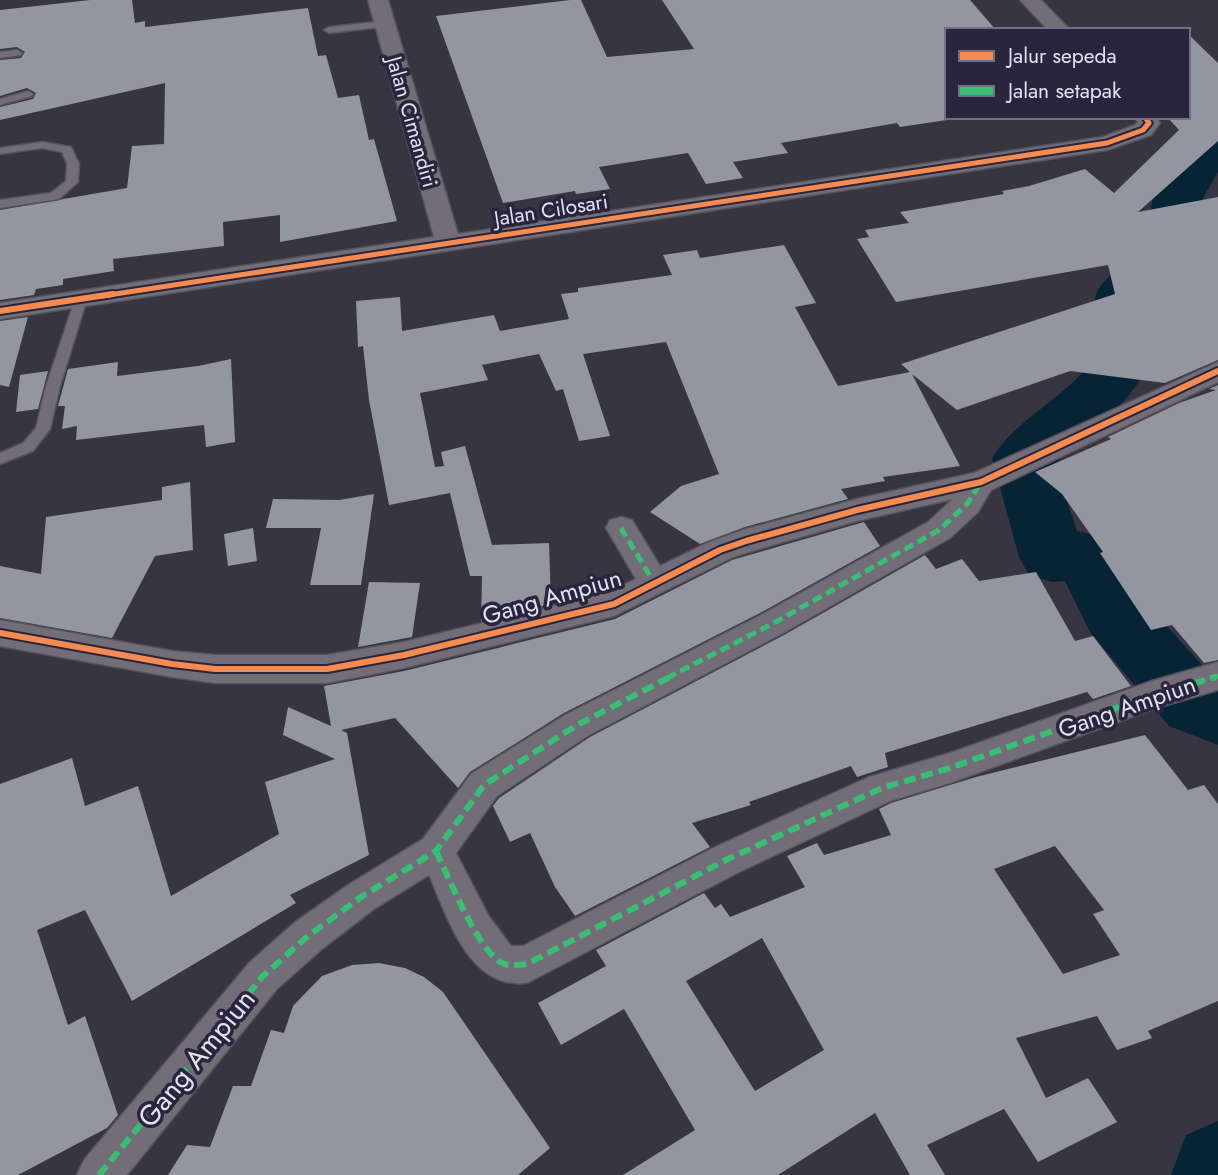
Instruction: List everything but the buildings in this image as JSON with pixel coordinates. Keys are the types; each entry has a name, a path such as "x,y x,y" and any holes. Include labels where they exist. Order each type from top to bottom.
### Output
{"street":[{"path":"1030,0 1058,28"},
{"name":"Jalan Cimandiri","path":"385,1 385,24 447,243"},
{"name":"Jalan Cilosari","path":"0,311 1107,143 1143,130 1149,123 1146,119"},
{"name":"Gang Ampiun","path":"0,633 172,664 215,669 327,670 577,615 614,604 720,550 746,541 857,510 992,478 1218,371"},
{"name":"Gang Ampiun","path":"99,1175 263,976 308,936 436,851 484,785 578,725 772,624 939,530 992,478"},
{"name":"Gang Ampiun","path":"621,528 655,584"},
{"name":"Gang Ampiun","path":"436,851 478,934 500,961 514,966 527,964 726,860 882,788 1035,738 1152,695 1206,680"}],"lane":[{"path":"329,30 385,24"},
{"path":"0,55 17,52"},
{"path":"0,102 27,94"},
{"path":"0,151 42,145 67,149 73,164 72,182 55,196 0,204"},
{"path":"0,459 28,447 43,429 53,386 81,299"}],"waterway":[{"path":"1218,139 1187,180 1177,200 1174,235 1166,254 1122,297 1123,352 1116,369 1093,397 1023,458 1052,557 1085,556 1114,613 1194,705 1218,715"},
{"path":"1217,1175 1218,1167"}],"marked path":[{"path":"99,1175 263,976 308,936 361,897 436,851 484,785 577,725 772,624 939,530 967,504 981,482"},
{"path":"621,528 655,584"},
{"path":"436,851 483,943 506,965 527,964 726,860 882,788 950,768 1152,695 1218,676"}],"cycle path":[{"path":"0,311 1107,143 1143,130 1149,123 1146,119"},
{"path":"0,633 172,664 215,669 327,669 404,655 614,604 720,550 746,541 857,510 981,482 1218,371"}]}
